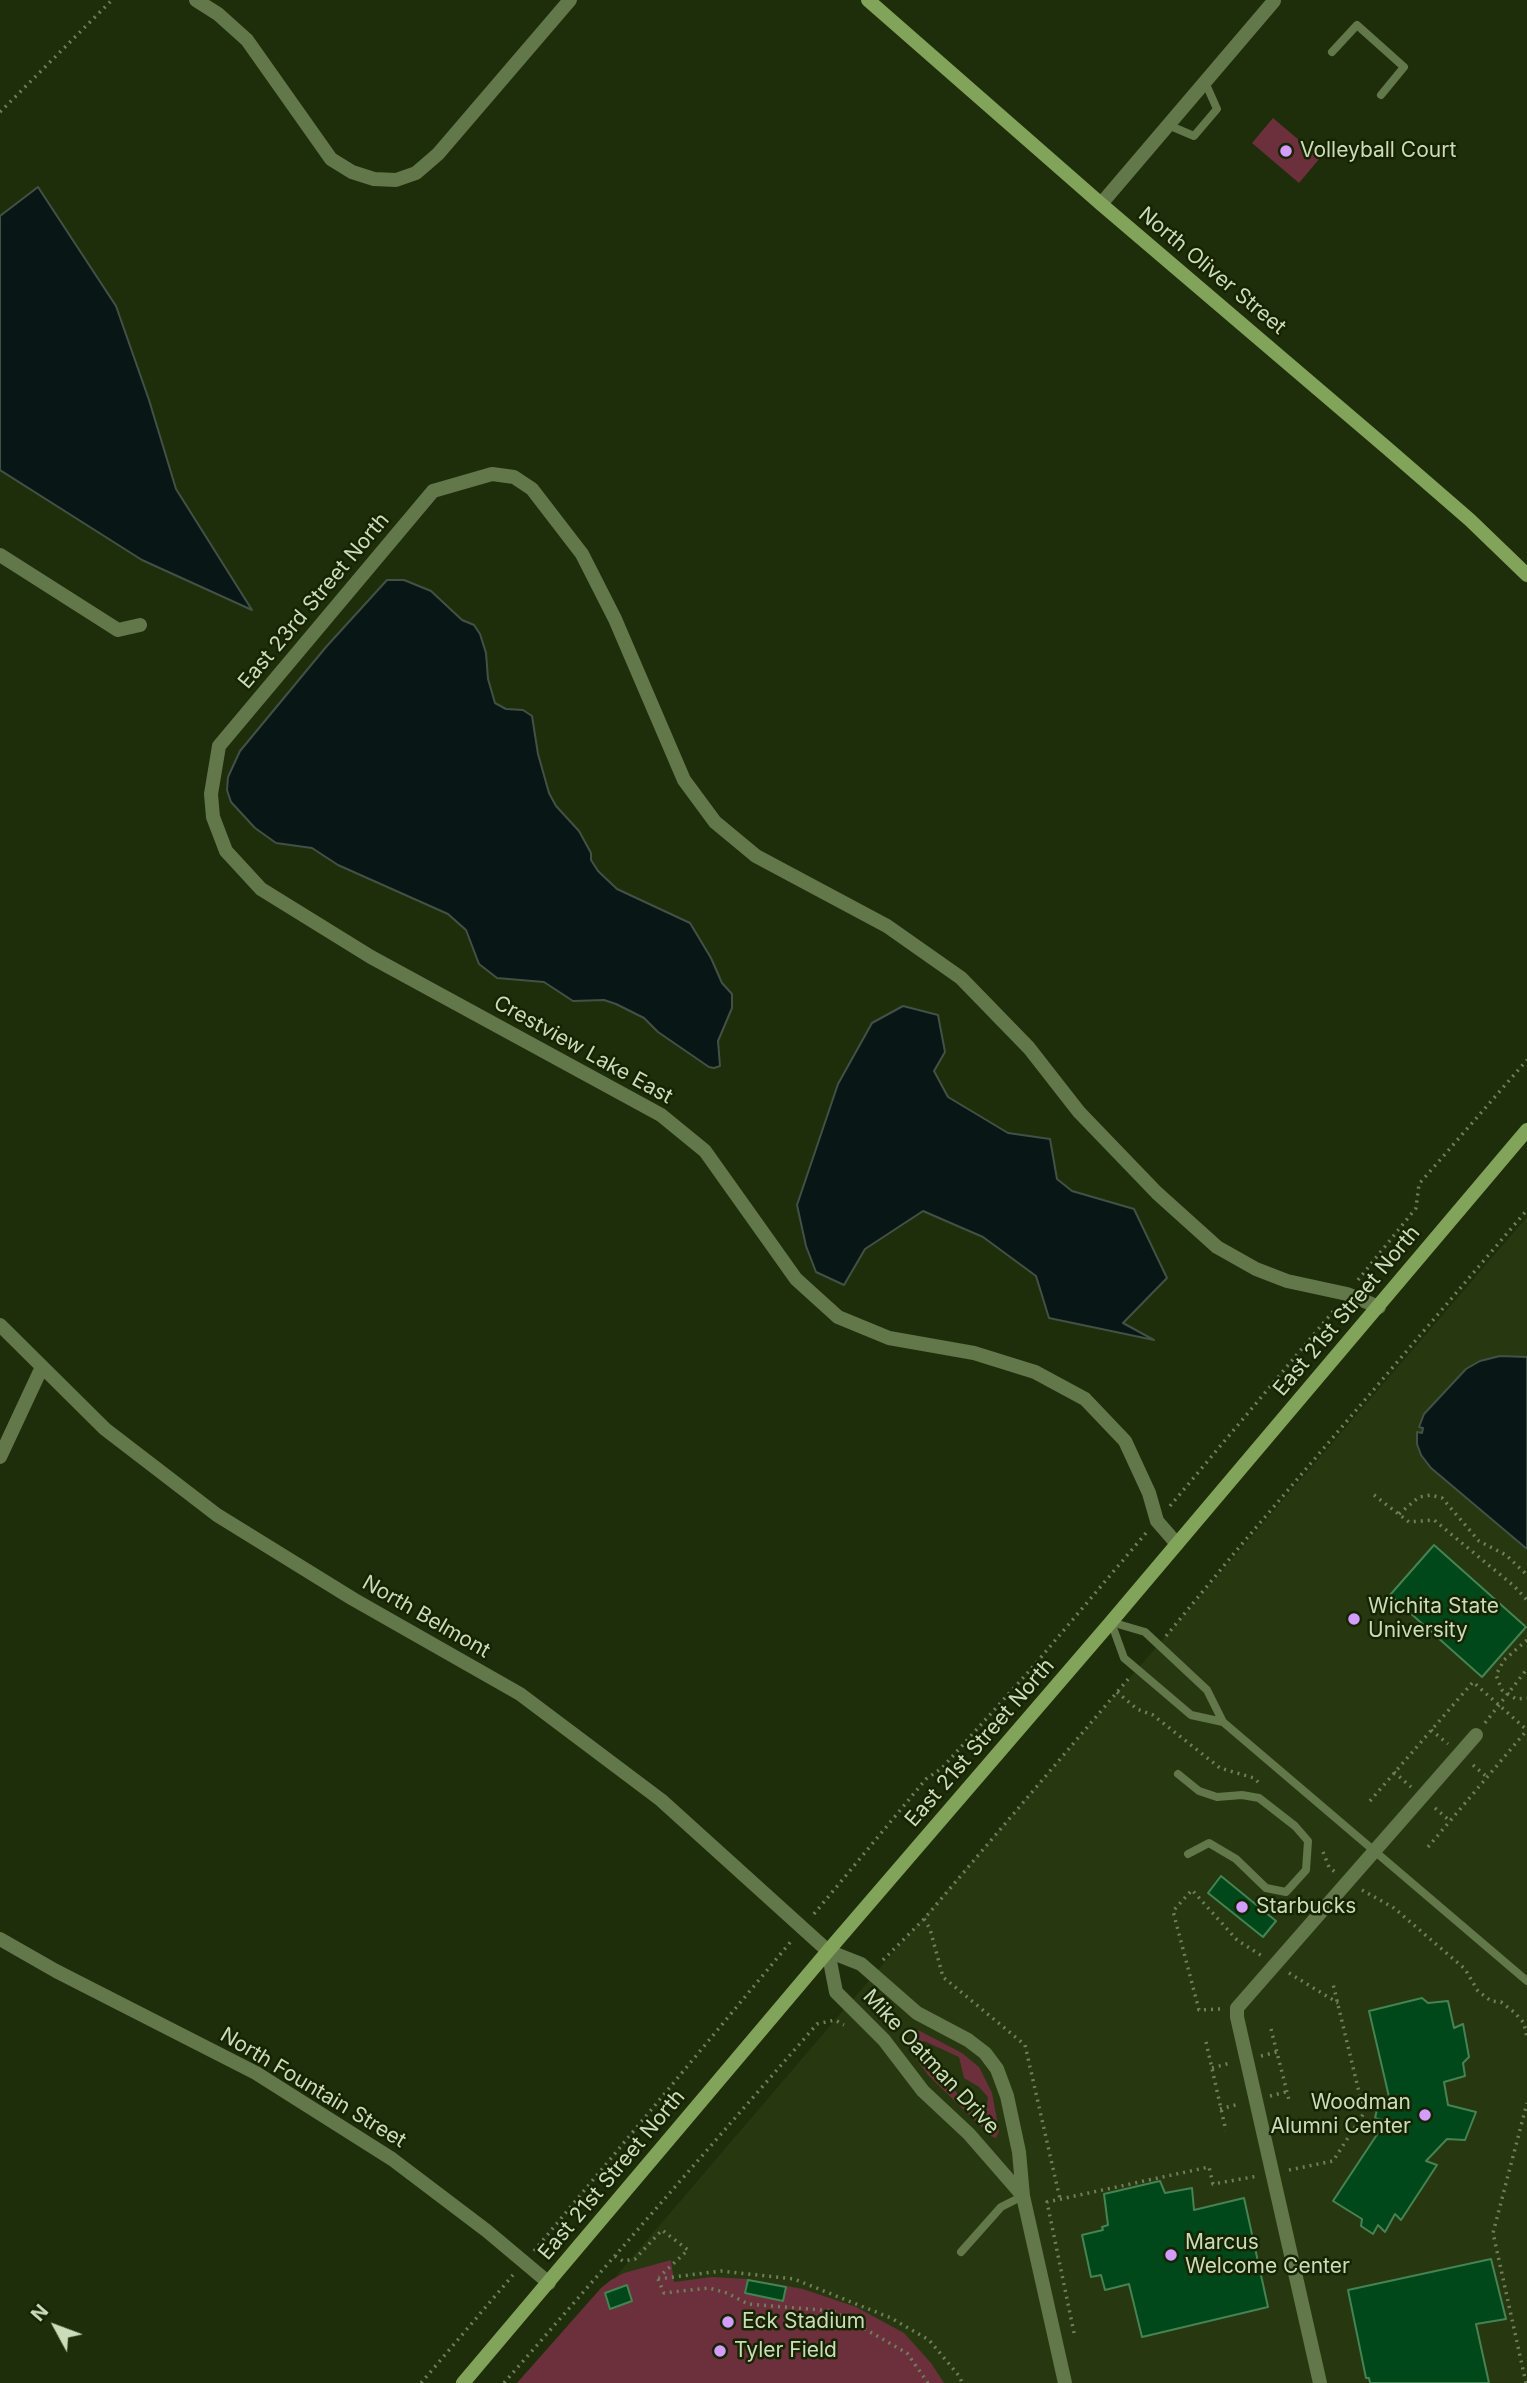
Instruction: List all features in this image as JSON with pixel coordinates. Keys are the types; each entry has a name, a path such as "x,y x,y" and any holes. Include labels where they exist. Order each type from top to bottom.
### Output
{"main road":[{"name":"North Oliver Street","path":"869,0 1101,204 1387,448 1527,575"},
{"name":"East 21st Street North","path":"463,2383 1527,1130"}],"street":[{"path":"196,0 218,14 247,40 331,159 352,172 374,179 396,180 410,176 438,154 570,0"},
{"path":"1101,204 1274,1"},
{"name":"East 23rd Street North","path":"211,794 219,746 433,491 492,474 514,477 531,489 582,554 615,619 684,780 715,822 756,856 887,926 961,978 1029,1048 1079,1112 1157,1193 1217,1247 1256,1269 1287,1281 1346,1294"},
{"path":"0,555 118,630 139,625"},
{"name":"Crestview Lake East","path":"211,794 213,817 226,851 261,889 382,963 661,1115 705,1151 796,1279 838,1317 889,1338 974,1353 1035,1372 1085,1399 1125,1441 1149,1493 1157,1521 1177,1544"},
{"path":"1346,1294 1379,1307"},
{"name":"North Belmont","path":"0,1325 105,1429 217,1515 354,1599 520,1695 662,1800 828,1951"},
{"path":"0,1457 42,1367"},
{"path":"1320,2383 1237,2008 1476,1735"},
{"name":"North Fountain Street","path":"0,1939 56,1971 256,2073 392,2159 488,2231 549,2283"},
{"name":"Mike Oatman Drive","path":"828,1951 861,1964 906,2005 972,2042 994,2064 1007,2096 1019,2152 1023,2196 1065,2383"},
{"name":"Mike Oatman Drive","path":"828,1951 836,1992 891,2048 923,2091 969,2134 1023,2196"}],"lane":[{"path":"1332,52 1357,25 1404,67 1381,95"},
{"path":"1168,125 1194,136 1210,118 1217,109 1205,82"},
{"path":"1111,1622 1145,1632 1159,1644 1208,1690 1223,1723 1527,1980"},
{"path":"1111,1622 1124,1658 1191,1715 1223,1723"},
{"path":"1178,1774 1199,1791 1217,1797 1241,1795 1259,1798 1295,1826 1308,1841 1306,1870 1286,1892 1266,1888 1236,1858 1209,1843 1188,1854"},
{"path":"961,2252 1002,2207 1023,2196"}],"path":[{"path":"0,112 112,0"},
{"path":"421,2383 920,1785 942,1768 1031,1669 1157,1521 1416,1208 1419,1184 1527,1059"},
{"path":"1159,1644 1244,1540 1527,1210"},
{"path":"1374,1494 1409,1522 1434,1520 1527,1600"},
{"path":"1399,1514 1419,1497 1431,1495 1442,1498 1479,1541 1506,1555 1527,1575"},
{"path":"1527,1640 1504,1660 1496,1675 1502,1690 1516,1699 1527,1698"},
{"path":"875,1974 883,1961 924,1919 1137,1669"},
{"path":"1476,1735 1527,1669"},
{"path":"1370,1801 1474,1682 1527,1730 1428,1847"},
{"path":"1117,1692 1137,1709 1153,1715 1220,1768 1254,1778 1264,1787"},
{"path":"1319,1841 1329,1867 1394,1908 1445,1951 1465,1969 1478,1991 1490,2001 1502,2002 1514,2012 1524,2023 1527,2038"},
{"path":"1237,2008 1199,2010 1173,1911 1192,1890 1237,1940 1338,2003"},
{"path":"1074,2336 1047,2202 1209,2167 1213,2184 1333,2161 1364,2113 1333,1984"},
{"path":"504,2383 817,2024 835,2020 849,2004"},
{"path":"835,2020 851,2030"},
{"path":"1271,2029 1289,2100"},
{"path":"1206,2042 1226,2131"},
{"path":"1525,2383 1493,2233 1527,2103"},
{"path":"615,2256 623,2261 635,2259 662,2230 688,2250 658,2279"},
{"path":"658,2279 721,2271 794,2279 891,2318 929,2340 962,2383"},
{"path":"658,2279 664,2293 709,2288 727,2293 748,2304 833,2311 907,2353 928,2383"}],"shaded area":[{"name":"Volleyball Court","path":"1273,118 1320,158 1299,183 1252,143"},
{"path":"38,187 116,306 176,489 252,610 142,560 0,470 0,216"},
{"path":"387,580 404,580 431,591 462,620 474,625 486,653 488,679 495,703 506,709 523,710 532,716 538,754 549,793 556,806 579,831 598,871 617,889 690,923 722,983 732,994 732,1008 718,1041 720,1066 709,1067 658,1032 644,1018 616,1004 604,1000 573,1001 544,982 497,978 479,964 466,930 448,914 338,865 312,848 276,843 255,828 231,802 227,790 228,777 240,751 326,647"},
{"path":"903,1006 938,1015 945,1052 934,1071 948,1097 1008,1133 1050,1139 1057,1179 1072,1191 1134,1209 1167,1278 1123,1323 1154,1340 1049,1318 1036,1276 983,1237 923,1211 865,1249 844,1285 816,1272 806,1246 797,1205 838,1084 872,1023"},
{"name":"Wichita State University","path":"1527,1217 1527,2383 525,2383 835,2020"},
{"path":"1500,1356 1527,1357 1527,1549 1431,1468 1417,1444 1417,1432 1422,1433 1423,1428 1419,1427 1424,1414 1466,1369 1480,1361"},
{"path":"918,2030 962,2053 979,2067 992,2093 999,2131 996,2138 928,2075 906,2044","holes":["924,2041 959,2057 964,2078 979,2087 988,2097 986,2112 977,2113 966,2107 942,2070 918,2052 918,2046"]},
{"name":"Eck Stadium","path":"671,2260 674,2282 712,2277 747,2279 803,2289 856,2307 904,2333 931,2363 944,2383 517,2383 611,2280 624,2273"}],"building":[{"path":"1434,1545 1526,1627 1482,1677 1390,1595"},
{"name":"Starbucks","path":"1221,1876 1276,1921 1263,1937 1208,1893"},
{"name":"Woodman Alumni Center","path":"1422,1998 1428,2003 1448,2001 1454,2028 1463,2024 1469,2057 1463,2063 1465,2076 1444,2082 1448,2105 1476,2112 1465,2140 1447,2139 1426,2161 1437,2165 1401,2220 1395,2214 1385,2232 1378,2225 1373,2234 1361,2226 1362,2219 1333,2201 1386,2121 1375,2118 1379,2101 1390,2101 1369,2011"},
{"name":"Marcus Welcome Center","path":"1160,2181 1165,2193 1192,2188 1194,2210 1244,2198 1268,2307 1142,2337 1129,2284 1105,2290 1101,2275 1091,2277 1082,2235 1103,2230 1102,2227 1108,2225 1104,2194"},
{"path":"1491,2259 1506,2319 1476,2324 1489,2383 1370,2383 1369,2378 1366,2378 1348,2290"},
{"path":"748,2280 786,2287 783,2301 745,2293"},
{"path":"627,2285 632,2301 610,2309 605,2293"}],"place":[{"name":"Volleyball Court","path":"1286,151"},
{"name":"Wichita State University","path":"1354,1619"},
{"name":"Starbucks","path":"1242,1907"},
{"name":"Woodman Alumni Center","path":"1425,2115"},
{"name":"Marcus Welcome Center","path":"1171,2255"},
{"name":"Eck Stadium","path":"728,2322"},
{"name":"Tyler Field","path":"720,2351"}]}
